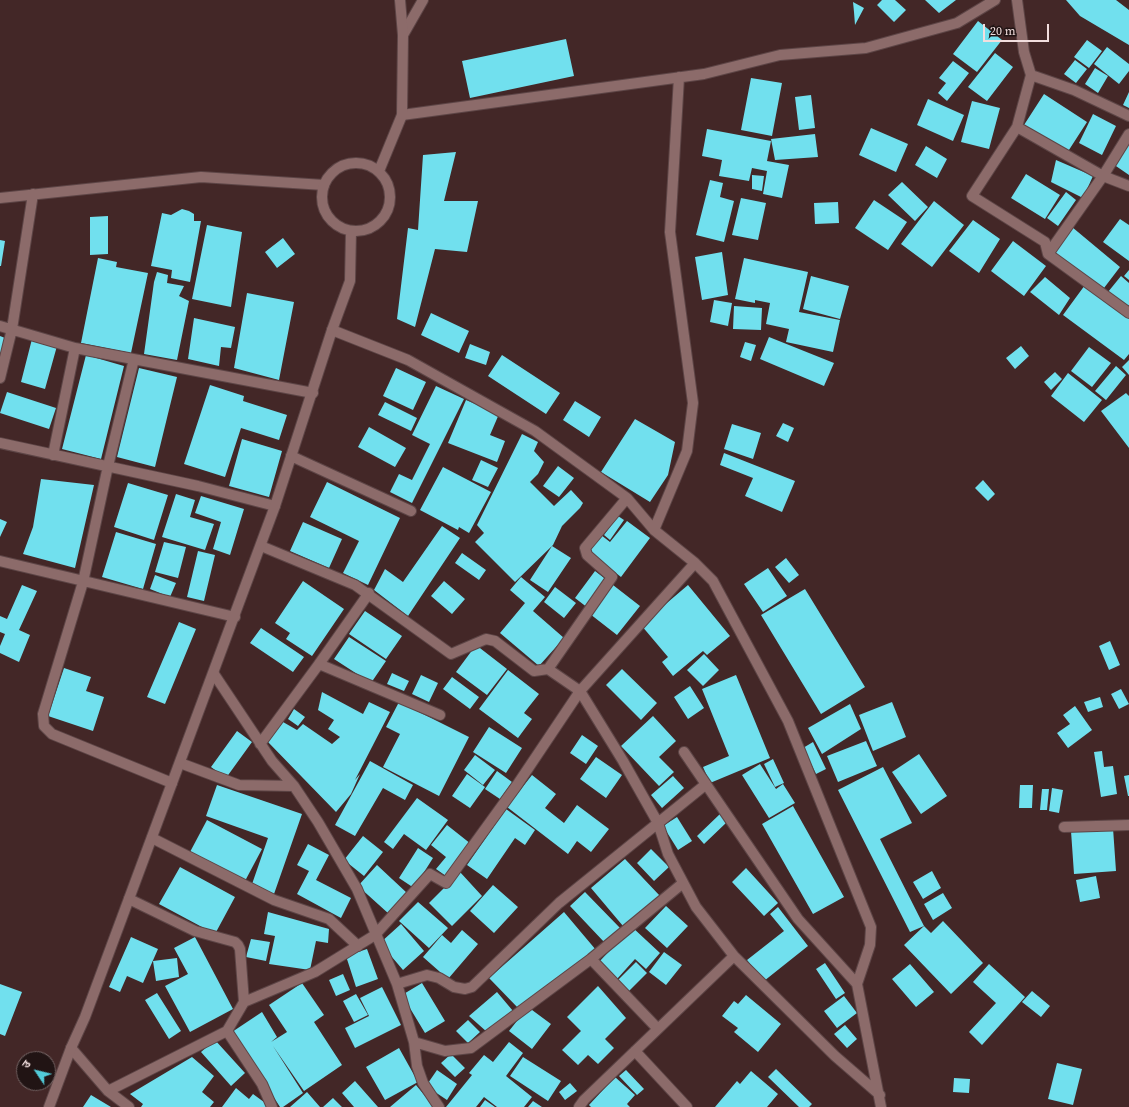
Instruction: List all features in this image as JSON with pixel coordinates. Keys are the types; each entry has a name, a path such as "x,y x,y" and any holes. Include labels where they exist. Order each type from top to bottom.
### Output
{"street":[{"path":"379,171 402,114 403,35 400,0"},
{"path":"403,35 423,0"},
{"path":"402,114 704,74 780,55 866,48 957,23 995,0"},
{"path":"1018,0 1024,52 1031,75 1016,127 972,196 1045,242 1048,254 1129,312"},
{"path":"1031,75 1074,90 1129,116"},
{"path":"654,530 687,451 693,403 670,232 679,77"},
{"path":"1016,127 1103,176 1129,186"},
{"path":"1048,254 1103,176 1129,134"},
{"path":"354,162 366,164 379,171 387,181 390,193 389,208 383,218 374,226 362,230 351,231 341,227 331,220 325,210 322,197 324,185 334,170 345,164 354,162"},
{"path":"0,198 201,177 324,185"},
{"path":"0,378 12,329 33,194"},
{"path":"49,1107 71,1048 85,1017 214,674 275,506 332,330 350,281 351,231"},
{"path":"0,326 75,348 312,393"},
{"path":"332,330 408,360 535,431 627,498 654,530 695,563 713,581 788,721 871,927 870,944 857,984 880,1095 881,1107"},
{"path":"53,455 75,348"},
{"path":"134,359 108,466 83,582 43,714 44,726 52,734 172,783"},
{"path":"0,443 198,486 275,506"},
{"path":"291,456 411,511"},
{"path":"548,669 612,577 586,555 585,548 627,498"},
{"path":"261,546 355,585 451,654 486,638 495,641 534,671 548,669 580,690 658,823 668,854 696,907 734,956 835,1056 880,1095"},
{"path":"0,561 234,617"},
{"path":"244,1002 315,972 375,935 430,874 446,883 517,785 580,690 695,563"},
{"path":"260,744 320,664 369,594"},
{"path":"320,664 440,715"},
{"path":"214,674 260,744 272,761 294,786 318,822 357,889 375,935 397,984 414,1042 417,1066 423,1083 439,1107"},
{"path":"684,752 705,785 798,918 857,984"},
{"path":"180,763 239,785 294,786"},
{"path":"397,984 427,975 439,978 454,987 465,989 472,987 559,902 705,785"},
{"path":"1064,827 1129,825"},
{"path":"152,838 274,900 329,919 358,946"},
{"path":"414,1042 445,1051 471,1048 591,959 683,883"},
{"path":"108,1091 227,1031 244,1002 240,948 235,942 195,932 129,899"},
{"path":"578,1107 734,956"},
{"path":"591,959 658,1029"},
{"path":"227,1031 262,1084 272,1107"},
{"path":"71,1048 108,1091 129,1107"},
{"path":"635,1051 687,1107"}],"building":[{"path":"882,0 895,0 906,10 894,22 877,5"},
{"path":"925,0 956,0 939,13"},
{"path":"1066,0 1116,0 1129,10 1129,45 1080,16"},
{"path":"853,2 864,8 855,25 854,12"},
{"path":"978,21 1002,40 977,72 953,54"},
{"path":"566,39 574,76 470,98 462,61"},
{"path":"1087,40 1102,51 1089,68 1074,57"},
{"path":"1107,47 1129,64 1129,71 1119,84 1094,64"},
{"path":"995,53 1013,67 987,101 968,87"},
{"path":"1075,60 1087,69 1076,83 1064,74"},
{"path":"953,61 969,73 947,101 938,93 946,83 939,78"},
{"path":"1095,68 1108,76 1098,93 1085,84"},
{"path":"751,78 782,83 772,136 741,130"},
{"path":"1129,92 1129,108 1123,105"},
{"path":"1044,94 1087,122 1067,153 1024,125"},
{"path":"811,95 815,128 799,130 795,97"},
{"path":"928,99 964,115 953,141 917,125"},
{"path":"972,101 1000,108 989,149 961,142"},
{"path":"1093,114 1116,126 1102,155 1079,143"},
{"path":"871,128 908,144 896,172 859,155"},
{"path":"707,129 771,141 767,161 789,165 782,198 763,194 767,171 752,168 749,181 719,176 722,160 702,156"},
{"path":"815,134 818,157 775,160 771,139"},
{"path":"1129,140 1129,175 1113,164"},
{"path":"926,146 947,159 937,178 915,165"},
{"path":"456,152 444,201 478,201 467,252 435,249 415,327 397,319 408,228 418,230 423,155"},
{"path":"1056,160 1093,176 1083,198 1051,182"},
{"path":"1026,174 1060,195 1045,219 1011,198"},
{"path":"752,175 764,176 762,191 752,189"},
{"path":"710,180 723,183 720,197 734,201 724,242 696,235"},
{"path":"902,182 928,207 915,221 888,195"},
{"path":"1066,192 1076,200 1058,226 1047,218"},
{"path":"741,198 766,203 758,240 732,235"},
{"path":"874,200 907,222 888,250 855,228"},
{"path":"934,201 964,225 932,267 901,244"},
{"path":"838,202 839,223 815,224 814,203"},
{"path":"182,209 194,214 194,221 201,221 190,282 171,278 172,270 151,266 162,213 171,215"},
{"path":"108,216 108,254 90,255 90,217"},
{"path":"1120,219 1129,225 1129,261 1103,242"},
{"path":"973,220 1000,239 979,273 949,251"},
{"path":"207,225 242,232 231,307 192,299"},
{"path":"1072,227 1120,267 1104,288 1053,253"},
{"path":"283,238 295,254 277,268 265,252"},
{"path":"0,240 5,241 1,266 0,266"},
{"path":"1013,241 1046,266 1024,296 991,271"},
{"path":"722,252 728,295 702,300 695,257"},
{"path":"98,258 117,262 116,267 148,273 131,353 81,343"},
{"path":"744,258 808,272 799,312 840,320 833,352 786,342 789,329 766,324 770,303 755,300 755,303 735,299"},
{"path":"1129,270 1129,280 1124,276"},
{"path":"157,272 168,275 167,283 184,286 179,296 189,301 177,360 144,354 154,282"},
{"path":"811,276 849,286 840,319 803,309"},
{"path":"1121,276 1129,283 1129,305 1127,307 1108,292"},
{"path":"1045,277 1070,298 1059,315 1030,292"},
{"path":"1085,285 1129,318 1129,354 1124,360 1063,315"},
{"path":"247,293 294,302 279,380 234,368"},
{"path":"714,300 732,303 728,326 710,322"},
{"path":"734,306 762,308 761,330 733,329"},
{"path":"431,313 469,331 459,353 421,335"},
{"path":"194,318 235,327 231,348 221,347 219,366 188,359"},
{"path":"0,336 5,338 0,356"},
{"path":"769,337 834,363 824,386 760,359"},
{"path":"32,339 57,346 45,389 21,382"},
{"path":"745,342 756,345 751,361 740,357"},
{"path":"470,344 490,352 486,365 465,358"},
{"path":"1021,346 1029,356 1015,369 1006,358"},
{"path":"1089,347 1111,363 1092,387 1071,371"},
{"path":"86,355 124,366 101,459 62,449"},
{"path":"502,355 560,393 546,414 488,376"},
{"path":"1129,360 1129,375 1122,367"},
{"path":"1116,366 1126,375 1106,400 1095,391"},
{"path":"139,368 177,377 155,467 117,457"},
{"path":"396,368 426,382 413,410 383,396"},
{"path":"1055,372 1062,379 1051,390 1044,382"},
{"path":"1068,373 1102,400 1084,422 1051,396"},
{"path":"210,385 244,396 243,401 287,415 279,440 241,428 225,477 184,464"},
{"path":"436,386 464,399 412,503 390,492 399,474 412,480 430,444 412,435"},
{"path":"7,392 56,408 49,429 0,413"},
{"path":"1126,393 1129,396 1129,448 1101,411"},
{"path":"466,400 499,414 490,435 505,441 497,462 448,443"},
{"path":"575,401 601,417 589,437 563,420"},
{"path":"385,402 417,418 411,431 378,415"},
{"path":"635,419 675,442 668,475 650,502 601,472"},
{"path":"783,423 794,428 788,442 776,436"},
{"path":"732,424 761,433 753,459 724,449"},
{"path":"369,427 406,448 395,467 358,447"},
{"path":"522,434 538,442 534,451 544,462 538,474 530,482 554,506 571,490 583,503 562,526 553,545 515,582 475,542 484,533 477,525"},
{"path":"242,439 282,451 269,497 229,486"},
{"path":"724,453 795,481 782,512 745,496 753,478 720,465"},
{"path":"481,460 498,468 488,487 472,480"},
{"path":"558,466 574,478 559,497 543,486"},
{"path":"443,467 491,492 469,533 459,527 458,530 420,510"},
{"path":"41,479 94,485 75,568 23,554 33,527"},
{"path":"983,480 995,494 988,501 975,488"},
{"path":"327,482 400,518 368,585 343,573 359,541 310,517"},
{"path":"128,483 168,495 154,540 114,527"},
{"path":"176,494 195,500 190,517 214,524 205,550 162,537"},
{"path":"201,496 244,509 230,555 213,549 221,522 195,513"},
{"path":"618,516 624,520 610,540 604,535"},
{"path":"0,519 7,522 0,537"},
{"path":"627,521 650,538 621,577 589,552 601,535 610,542"},
{"path":"303,522 342,539 329,568 290,551"},
{"path":"442,526 460,538 408,616 374,590 385,569 403,582"},
{"path":"116,532 156,544 143,589 102,577"},
{"path":"164,542 186,547 178,578 155,572"},
{"path":"552,546 571,558 548,592 530,580"},
{"path":"198,551 215,555 204,601 187,597"},
{"path":"462,553 486,570 479,580 455,563"},
{"path":"786,558 799,575 789,583 775,567"},
{"path":"768,568 787,596 763,612 744,584"},
{"path":"595,571 608,581 588,608 575,598"},
{"path":"155,575 176,583 170,597 150,589"},
{"path":"521,577 545,597 533,611 564,638 539,666 500,633 525,603 510,590"},
{"path":"303,581 344,609 312,656 286,639 290,633 275,623"},
{"path":"444,581 465,599 452,614 431,596"},
{"path":"22,585 37,591 19,630 30,635 19,662 0,653 0,646 5,634 0,632 0,616 7,619"},
{"path":"613,585 640,606 617,635 590,614"},
{"path":"688,585 730,636 707,655 703,651 673,676 662,662 668,657 641,625"},
{"path":"555,587 576,603 564,618 544,602"},
{"path":"805,589 865,687 821,714 761,615"},
{"path":"365,611 402,636 386,659 349,634"},
{"path":"179,622 196,629 165,704 147,697"},
{"path":"261,628 304,657 293,672 250,643"},
{"path":"349,637 386,661 371,683 334,659"},
{"path":"1110,641 1120,665 1109,670 1099,646"},
{"path":"476,645 507,669 487,695 456,672"},
{"path":"704,654 719,670 703,686 687,670"},
{"path":"64,668 91,677 86,691 104,697 93,731 48,716"},
{"path":"622,669 657,703 641,720 606,685"},
{"path":"508,670 539,694 524,713 532,719 518,738 479,709"},
{"path":"392,673 409,681 404,691 387,684"},
{"path":"421,675 438,683 429,702 412,694"},
{"path":"736,675 770,758 710,783 703,767 729,756 702,689"},
{"path":"452,677 479,697 470,709 443,689"},
{"path":"690,686 704,708 688,719 674,697"},
{"path":"1121,689 1129,704 1119,709 1111,694"},
{"path":"322,692 363,714 369,702 390,712 355,780 360,774 351,794 336,812 268,742 283,722 297,730 303,724 332,744 340,737 328,729 334,720 318,710"},
{"path":"1100,697 1103,707 1088,712 1084,702"},
{"path":"399,702 469,737 439,796 383,767 400,734 386,727"},
{"path":"892,702 906,737 873,751 859,715"},
{"path":"850,704 861,729 822,754 808,728"},
{"path":"1075,706 1092,730 1068,748 1057,733 1070,724 1063,715"},
{"path":"294,709 305,717 298,726 288,719"},
{"path":"653,716 676,741 659,757 674,772 659,786 621,746"},
{"path":"489,727 522,748 506,773 473,752"},
{"path":"237,731 252,742 226,778 211,767"},
{"path":"582,735 598,746 586,764 570,753"},
{"path":"866,741 877,766 838,782 827,756"},
{"path":"813,742 826,769 816,774 803,748"},
{"path":"1102,751 1104,767 1113,766 1117,794 1101,797 1094,752"},
{"path":"919,754 947,796 921,814 892,772"},
{"path":"475,755 495,770 483,785 464,770"},
{"path":"596,757 622,775 606,798 580,779"},
{"path":"773,759 784,783 775,787 764,764"},
{"path":"370,761 413,785 405,800 383,788 355,836 335,825"},
{"path":"760,764 776,789 783,784 795,803 769,818 742,775"},
{"path":"883,767 912,823 880,839 924,926 910,932 838,790"},
{"path":"497,771 512,782 500,799 485,789"},
{"path":"467,774 485,787 470,808 452,796"},
{"path":"532,775 556,794 545,808 564,823 577,805 609,829 591,852 577,841 568,854 507,807"},
{"path":"1129,775 1129,796 1128,796 1124,776"},
{"path":"673,776 684,788 662,808 651,795"},
{"path":"217,785 302,814 274,894 251,887 268,838 206,816"},
{"path":"1020,785 1033,785 1032,808 1019,808"},
{"path":"1052,788 1063,790 1059,813 1049,811"},
{"path":"1042,789 1049,789 1047,810 1040,810"},
{"path":"417,798 448,820 426,850 404,834 393,849 384,842"},
{"path":"793,806 844,897 813,914 762,824"},
{"path":"506,809 535,830 525,845 515,838 487,879 467,865"},
{"path":"720,814 727,822 704,844 697,836"},
{"path":"677,817 692,841 678,850 663,826"},
{"path":"207,820 262,849 245,881 190,852"},
{"path":"447,825 471,844 446,876 436,869 446,857 431,845"},
{"path":"1113,828 1116,871 1074,874 1071,831"},
{"path":"363,836 383,852 364,876 344,860"},
{"path":"308,844 329,855 316,880 351,898 341,918 297,894 309,871 297,865"},
{"path":"418,848 433,858 414,888 399,878"},
{"path":"651,849 669,867 654,881 637,863"},
{"path":"625,859 660,896 623,926 591,888"},
{"path":"377,865 407,893 389,914 358,886"},
{"path":"180,867 235,897 215,934 159,904"},
{"path":"746,868 778,903 764,916 732,882"},
{"path":"932,871 941,888 923,899 913,882"},
{"path":"460,872 482,896 452,926 429,903"},
{"path":"1096,876 1100,898 1080,902 1076,880"},
{"path":"493,885 518,907 494,933 470,911"},
{"path":"585,892 620,928 605,943 570,906"},
{"path":"943,893 952,908 933,920 924,904"},
{"path":"418,902 448,928 429,948 399,921"},
{"path":"666,906 688,926 667,948 645,928"},
{"path":"778,907 808,946 764,981 747,960 784,931 770,914"},
{"path":"268,912 329,929 328,943 316,941 310,970 269,964 275,936 264,934"},
{"path":"564,912 596,950 520,1010 489,978"},
{"path":"943,921 983,963 951,994 904,945 924,926 931,933"},
{"path":"401,924 424,951 403,970 380,943"},
{"path":"632,927 660,953 646,969 635,959 617,979 599,962"},
{"path":"462,930 478,944 448,979 423,957 442,935 451,943"},
{"path":"131,937 158,949 143,983 127,976 120,992 109,987"},
{"path":"195,937 233,1009 190,1032 165,986 188,974 174,948"},
{"path":"251,939 270,942 266,961 246,957"},
{"path":"367,949 378,979 356,987 346,956"},
{"path":"664,952 682,965 666,985 649,972"},
{"path":"177,958 179,977 156,981 153,961"},
{"path":"636,962 647,973 629,991 618,980"},
{"path":"825,963 845,993 836,999 816,969"},
{"path":"910,964 934,992 916,1007 892,979"},
{"path":"989,964 1025,997 982,1045 969,1032 996,1003 973,982"},
{"path":"343,974 350,990 336,996 329,980"},
{"path":"302,983 324,1015 314,1022 342,1065 304,1091 273,1046 303,1093 283,1107 280,1107 232,1032 262,1012 277,1037 271,1042 287,1032 269,1005"},
{"path":"422,983 445,1021 425,1033 402,995"},
{"path":"0,984 22,992 5,1036 0,1034"},
{"path":"598,986 626,1018 605,1039 614,1048 598,1064 588,1055 578,1065 562,1050 581,1031 567,1017"},
{"path":"382,987 401,1025 355,1048 345,1028 369,1016 360,998"},
{"path":"1032,991 1050,1006 1041,1017 1022,1002"},
{"path":"497,992 513,1011 487,1032 469,1016"},
{"path":"157,993 181,1031 169,1039 145,1000"},
{"path":"356,994 368,1015 354,1022 343,1001"},
{"path":"746,995 781,1024 758,1052 734,1032 738,1028 722,1016 734,1001 738,1004"},
{"path":"844,996 857,1013 837,1028 824,1011"},
{"path":"528,1007 551,1024 532,1049 509,1031"},
{"path":"468,1020 480,1032 468,1043 456,1031"},
{"path":"845,1025 857,1039 847,1048 834,1034"},
{"path":"215,1040 245,1073 231,1086 201,1052"},
{"path":"509,1042 523,1053 506,1076 532,1097 524,1107 497,1107 484,1097 476,1107 446,1107 472,1075 469,1073 484,1055 493,1062"},
{"path":"399,1048 418,1082 385,1100 366,1067"},
{"path":"451,1054 465,1068 455,1077 441,1063"},
{"path":"192,1057 214,1076 202,1092 214,1102 210,1107 141,1107 143,1104 130,1094"},
{"path":"523,1057 561,1081 548,1101 510,1076"},
{"path":"1057,1063 1082,1069 1073,1105 1048,1099"},
{"path":"776,1069 812,1104 809,1107 799,1107 768,1077"},
{"path":"437,1070 457,1084 447,1100 426,1086"},
{"path":"626,1070 644,1089 637,1095 619,1076"},
{"path":"751,1071 778,1094 767,1107 715,1107 737,1081 740,1084"},
{"path":"615,1077 635,1095 627,1104 630,1107 591,1107 589,1105"},
{"path":"954,1078 970,1079 969,1093 953,1092"},
{"path":"355,1081 378,1107 354,1107 342,1093"},
{"path":"570,1083 577,1091 565,1100 559,1092"},
{"path":"416,1085 434,1107 390,1107"},
{"path":"236,1088 249,1099 253,1094 268,1105 267,1107 222,1107"},
{"path":"307,1092 320,1107 290,1107"},
{"path":"91,1095 111,1107 83,1107"},
{"path":"333,1098 342,1107 323,1107"},
{"path":"485,1100 495,1107 480,1107"},
{"path":"533,1101 542,1107 528,1107"}]}
